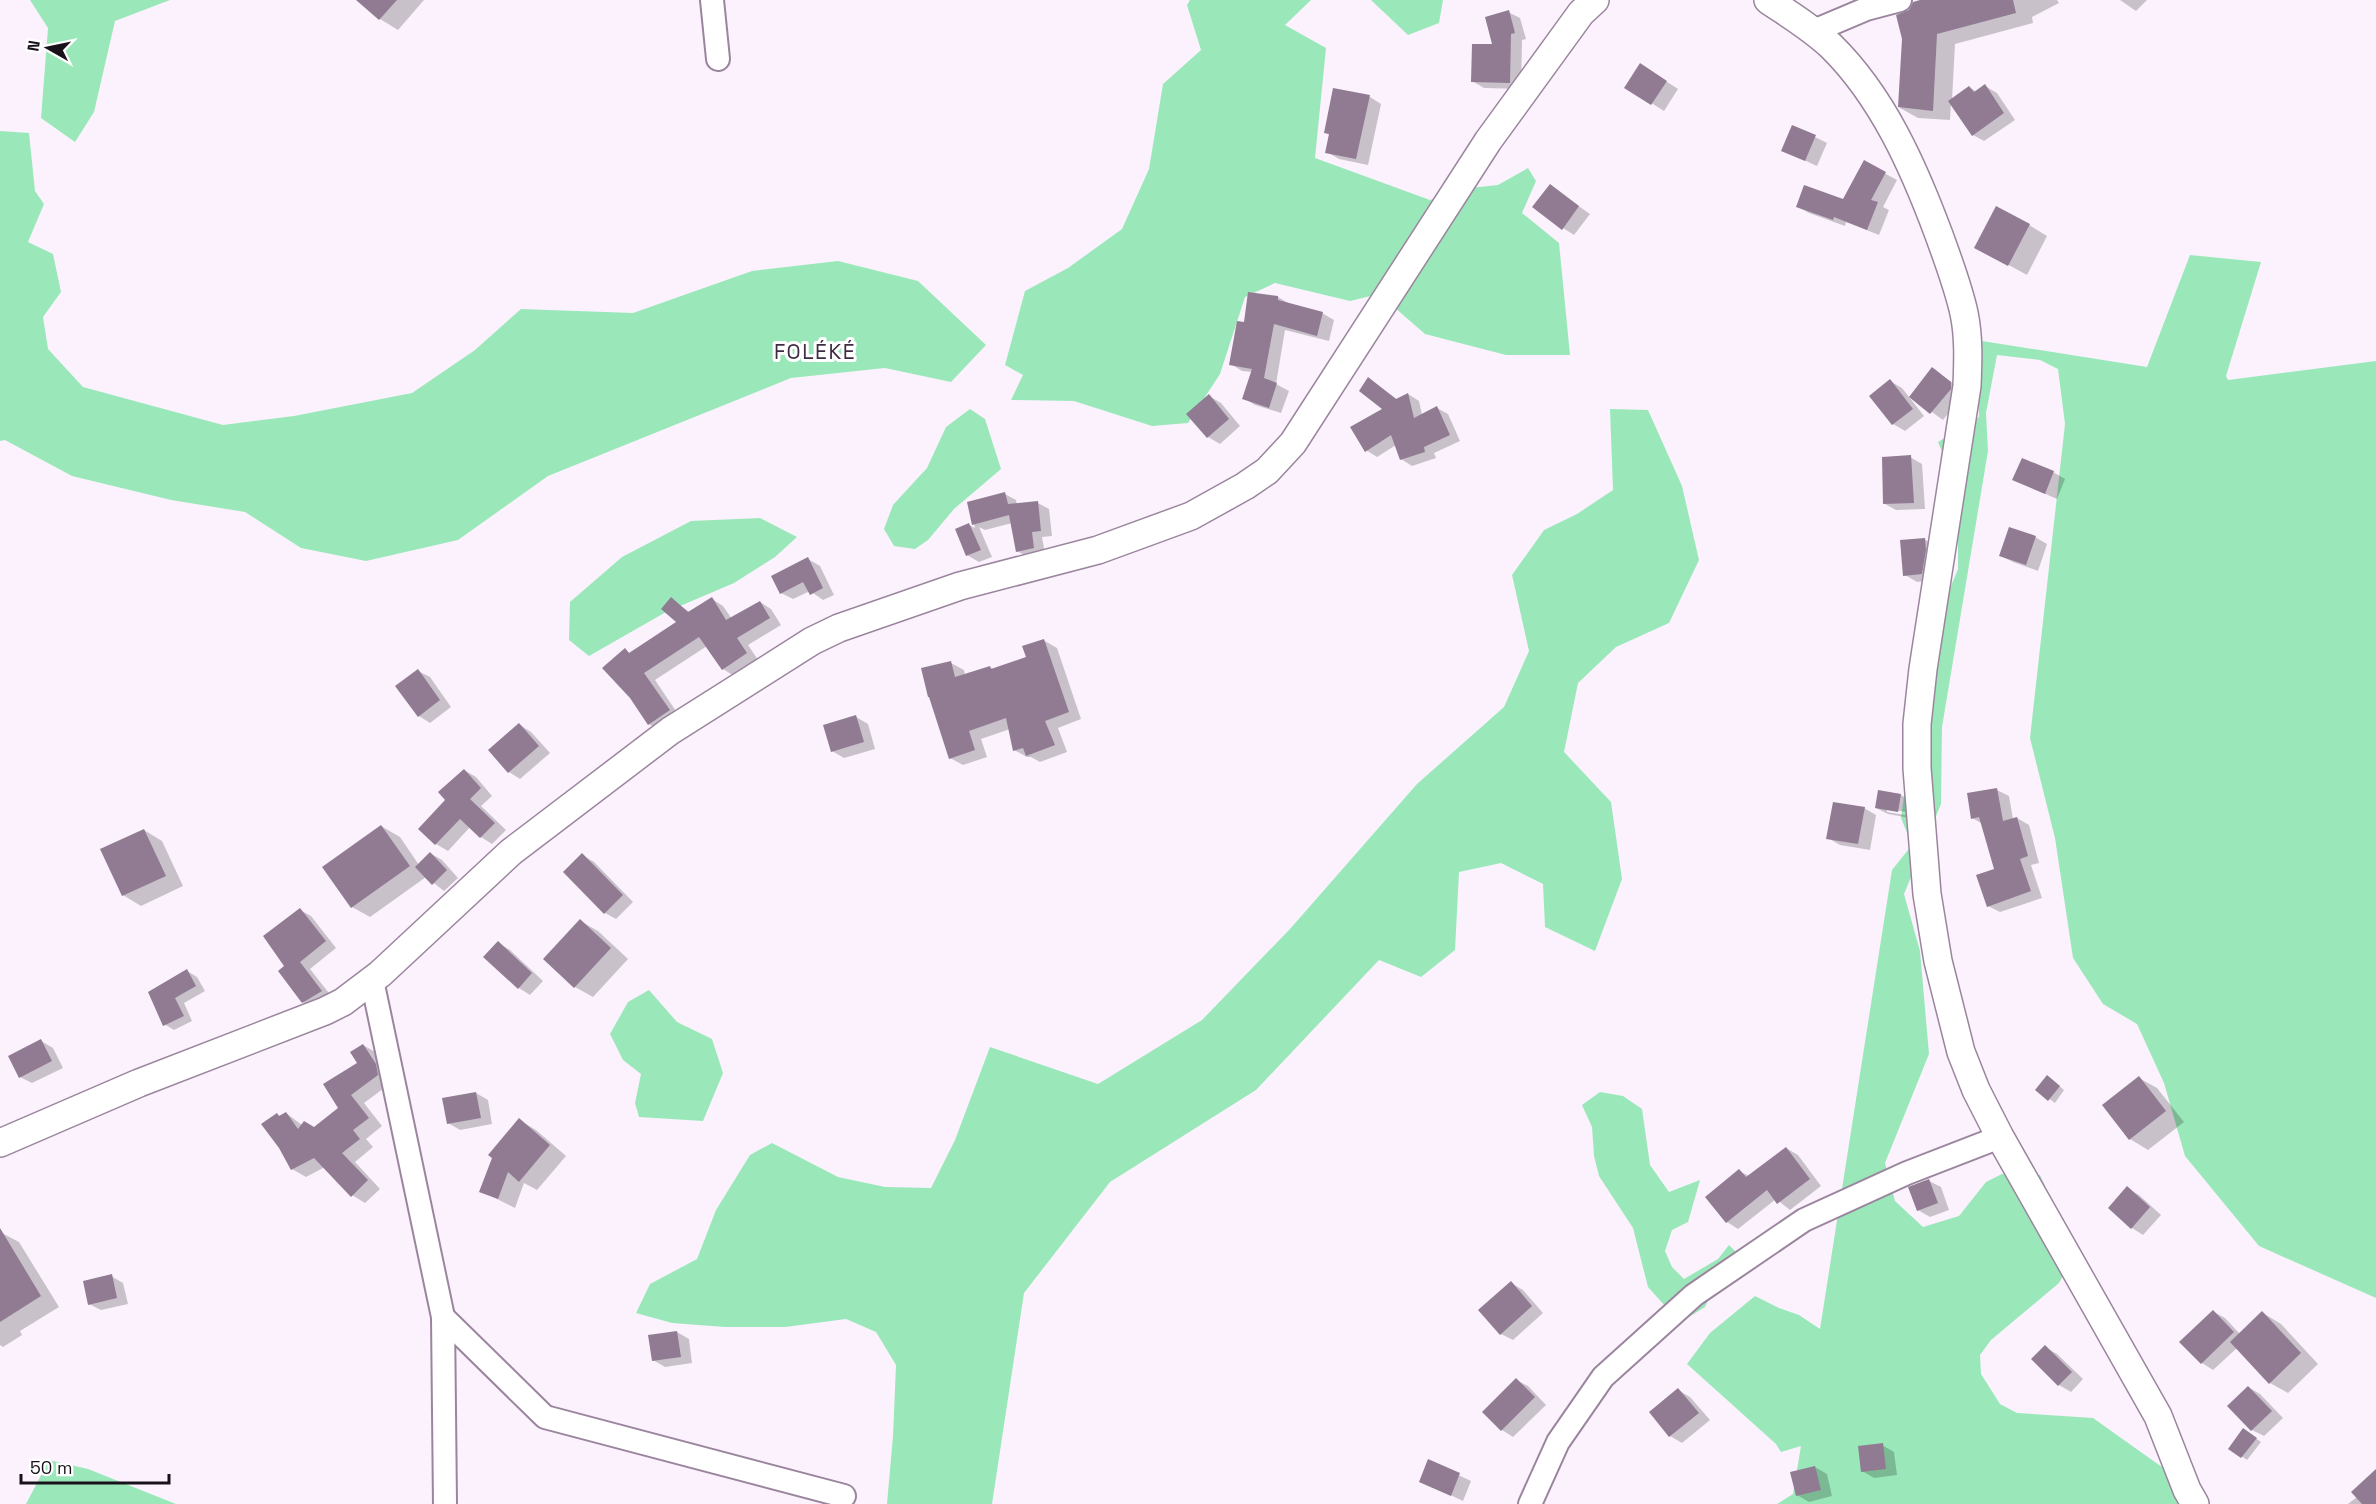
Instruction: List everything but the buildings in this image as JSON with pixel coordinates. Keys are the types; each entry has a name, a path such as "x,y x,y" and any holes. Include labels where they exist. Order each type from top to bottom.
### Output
{"street":[{"path":"712,0 718,58"},
{"path":"0,1143 139,1083 343,1002 372,980 511,852 670,731 812,641 839,628 960,586 1098,550 1141,535 1217,502 1268,471 1293,444 1488,141 1581,14 1595,0"},
{"path":"1768,0 1832,47 1859,78 1900,145 1928,206 1953,273 1964,314 1968,345 1967,386 1923,669 1917,724 1917,768 1927,894 1938,961 1961,1052 1976,1090 2000,1137 2158,1416 2186,1499"},
{"path":"1814,32 1866,9 1900,0"},
{"path":"372,980 443,1317 445,1504"},
{"path":"1530,1504 1558,1442 1603,1377 1694,1295 1804,1220 1907,1173 2000,1137"},
{"path":"443,1317 545,1417 844,1496"}],"green space":[{"path":"30,0 170,0 115,21 94,112 75,142 41,118 48,28"},
{"path":"1190,0 1311,0 1285,25 1326,48 1315,158 1430,200 1470,188 1498,185 1528,168 1536,181 1522,213 1559,243 1570,355 1506,355 1425,334 1379,294 1350,301 1275,283 1245,297 1220,374 1188,423 1152,426 1074,401 1011,400 1023,375 1005,365 1025,291 1068,268 1122,229 1149,169 1163,84 1201,50 1187,5"},
{"path":"1371,0 1443,0 1439,23 1408,35"},
{"path":"0,131 29,133 35,191 44,204 28,242 53,254 61,292 43,317 48,349 83,387 223,425 294,416 412,393 475,350 521,309 633,313 752,271 838,261 918,281 986,345 951,382 885,368 791,378 548,476 458,540 366,561 301,548 245,512 171,500 72,476 5,440 0,441"},
{"path":"2190,255 2261,262 2226,376 2228,380 2376,361 2376,1298 2259,1246 2185,1156 2164,1083 2137,1024 2103,1004 2073,958 2055,838 2030,738 2065,424 2058,369 2040,360 1997,355 1986,413 1988,451 1942,727 1941,804 1904,894 1920,951 1929,1054 1885,1163 1895,1201 1923,1227 1959,1216 1986,1182 2002,1174 2040,1175 2064,1227 2069,1265 2059,1283 1991,1340 1980,1355 1981,1374 2000,1404 2017,1413 2093,1418 2176,1477 2198,1504 1777,1504 1793,1494 1801,1446 1781,1452 1776,1444 1687,1364 1710,1333 1755,1296 1799,1315 1820,1329 1892,870 1912,845 1901,818 1905,789 1908,691 1958,569 1958,490 1938,442 1979,417 1976,340 2147,367"},
{"path":"970,409 985,419 1001,469 954,509 928,540 915,549 894,546 884,529 893,505 927,468 946,427"},
{"path":"1610,409 1648,410 1682,486 1699,560 1669,623 1616,647 1578,683 1564,752 1611,802 1622,879 1595,951 1545,927 1543,884 1501,863 1459,872 1455,950 1421,977 1379,960 1256,1090 1110,1182 1024,1293 992,1504 887,1504 896,1365 876,1332 846,1319 785,1327 725,1327 672,1323 636,1313 650,1284 697,1259 716,1210 750,1155 772,1143 838,1177 885,1187 931,1188 955,1140 990,1047 1098,1084 1202,1020 1290,929 1417,784 1504,707 1529,651 1512,575 1544,530 1577,514 1613,490"},
{"path":"760,518 797,537 775,557 734,583 666,612 589,656 569,640 570,602 622,557 691,521"},
{"path":"649,990 677,1022 712,1039 723,1073 703,1121 639,1117 635,1103 641,1074 623,1060 610,1034 628,1002"},
{"path":"1600,1092 1623,1096 1642,1109 1650,1165 1669,1192 1700,1180 1688,1222 1672,1230 1665,1251 1672,1267 1684,1279 1718,1259 1729,1245 1737,1253 1718,1279 1705,1307 1689,1317 1666,1307 1648,1287 1633,1228 1599,1176 1594,1156 1592,1127 1582,1105"},
{"path":"49,1460 88,1469 176,1504 26,1504"}],"district":[{"name":"FOLÉKÉ","path":"815,351"}]}
